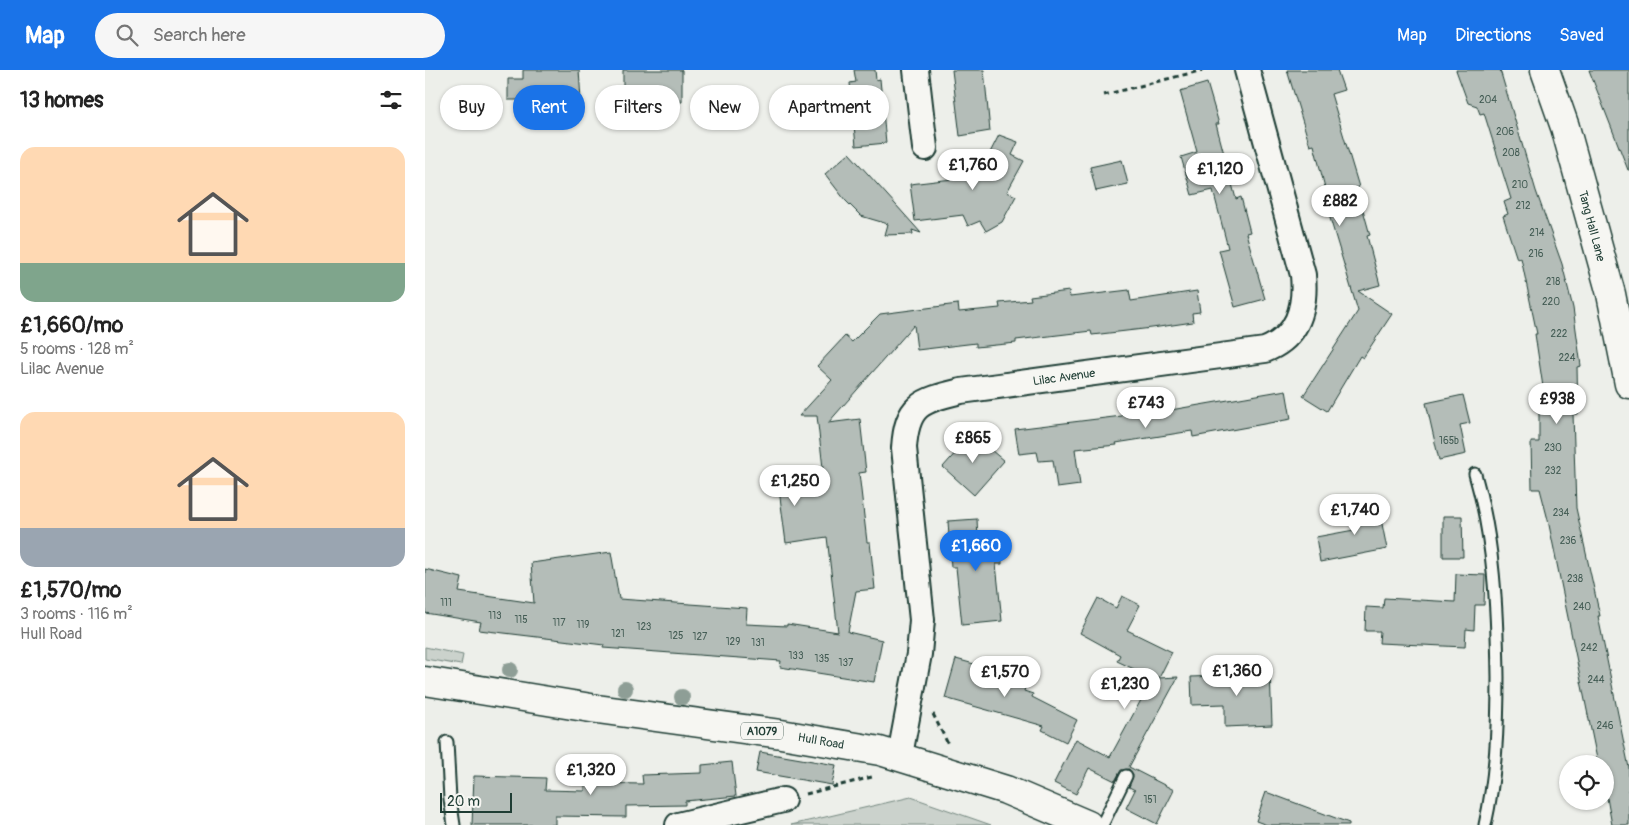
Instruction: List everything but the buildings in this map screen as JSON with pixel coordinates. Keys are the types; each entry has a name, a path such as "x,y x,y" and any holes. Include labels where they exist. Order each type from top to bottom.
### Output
{"main road":[{"name":"Tang Hall Lane","path":"1545,70 1565,127 1611,294 1629,384"},
{"name":"Hull Road","path":"425,681 597,709 781,734 900,756 1006,790 1087,825"}],"street":[{"path":"916,70 925,148"},
{"name":"Lilac Avenue","path":"900,756 919,654 922,620 904,455 905,425 914,409 932,398 961,391 1265,350 1279,344 1293,328 1302,310 1305,294 1303,275 1247,70"},
{"path":"678,825 783,800"}],"lane":[{"path":"1475,474 1492,549 1497,660 1497,721 1494,774 1485,825"},
{"path":"447,742 450,799 454,825"},
{"path":"1102,825 1126,776"}],"path":[{"path":"1104,95 1203,70"},
{"path":"783,800 875,776"}],"shaded area":[{"path":"425,647 463,655 461,665 425,659"},
{"path":"911,797 991,825 791,825"}]}
